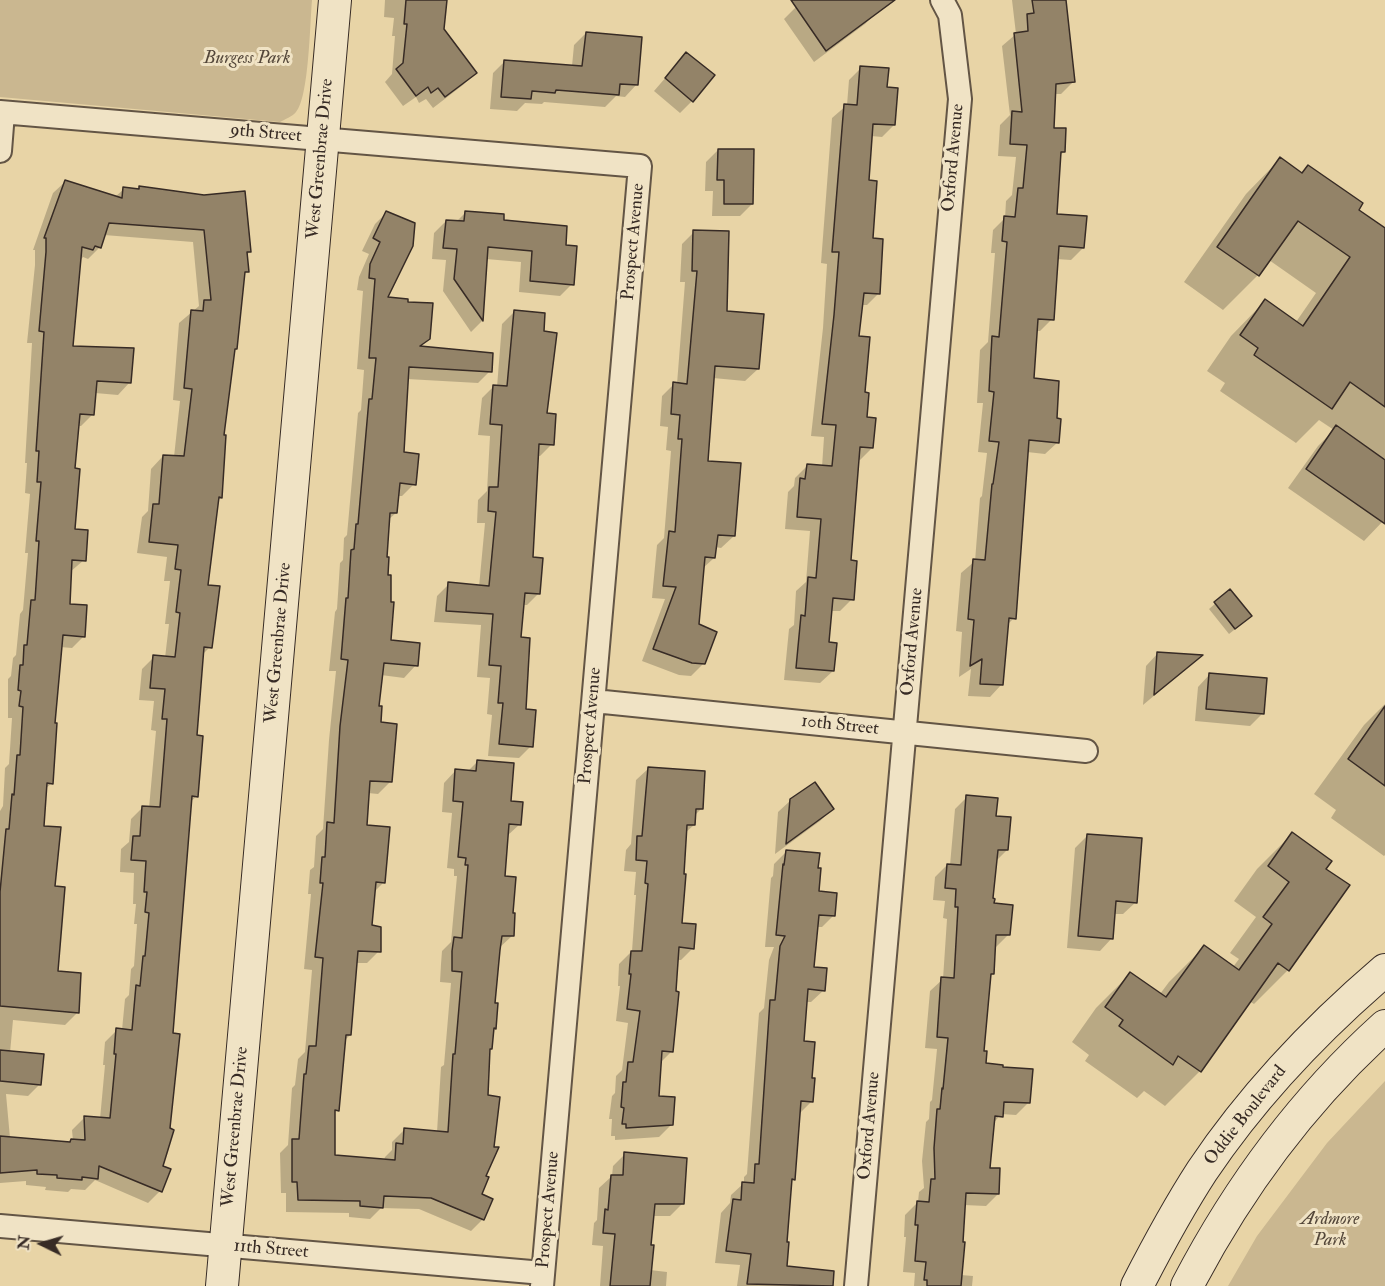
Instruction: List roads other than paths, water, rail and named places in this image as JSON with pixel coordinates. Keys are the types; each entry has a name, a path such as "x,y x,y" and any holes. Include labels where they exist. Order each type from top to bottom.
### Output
{"street":[{"name":"West Greenbrae Drive","path":"222,1286 335,0"},
{"name":"Oxford Avenue","path":"856,1286 960,99 950,15 942,0"},
{"name":"9th Street","path":"2,112 640,165"},
{"path":"0,152 2,112"},
{"name":"Prospect Avenue","path":"542,1280 640,165"},
{"name":"10th Street","path":"594,701 1086,751"},
{"name":"Oddie Boulevard","path":"1137,1286 1202,1171 1251,1106 1305,1042 1385,970"},
{"path":"1187,1286 1239,1196 1276,1143 1321,1088 1385,1026"},
{"name":"11th Street","path":"0,1226 226,1246 542,1280"}],"park label":[{"name":"Burgess Park","path":"247,59"},
{"name":"Ardmore Park","path":"1330,1230"}]}
